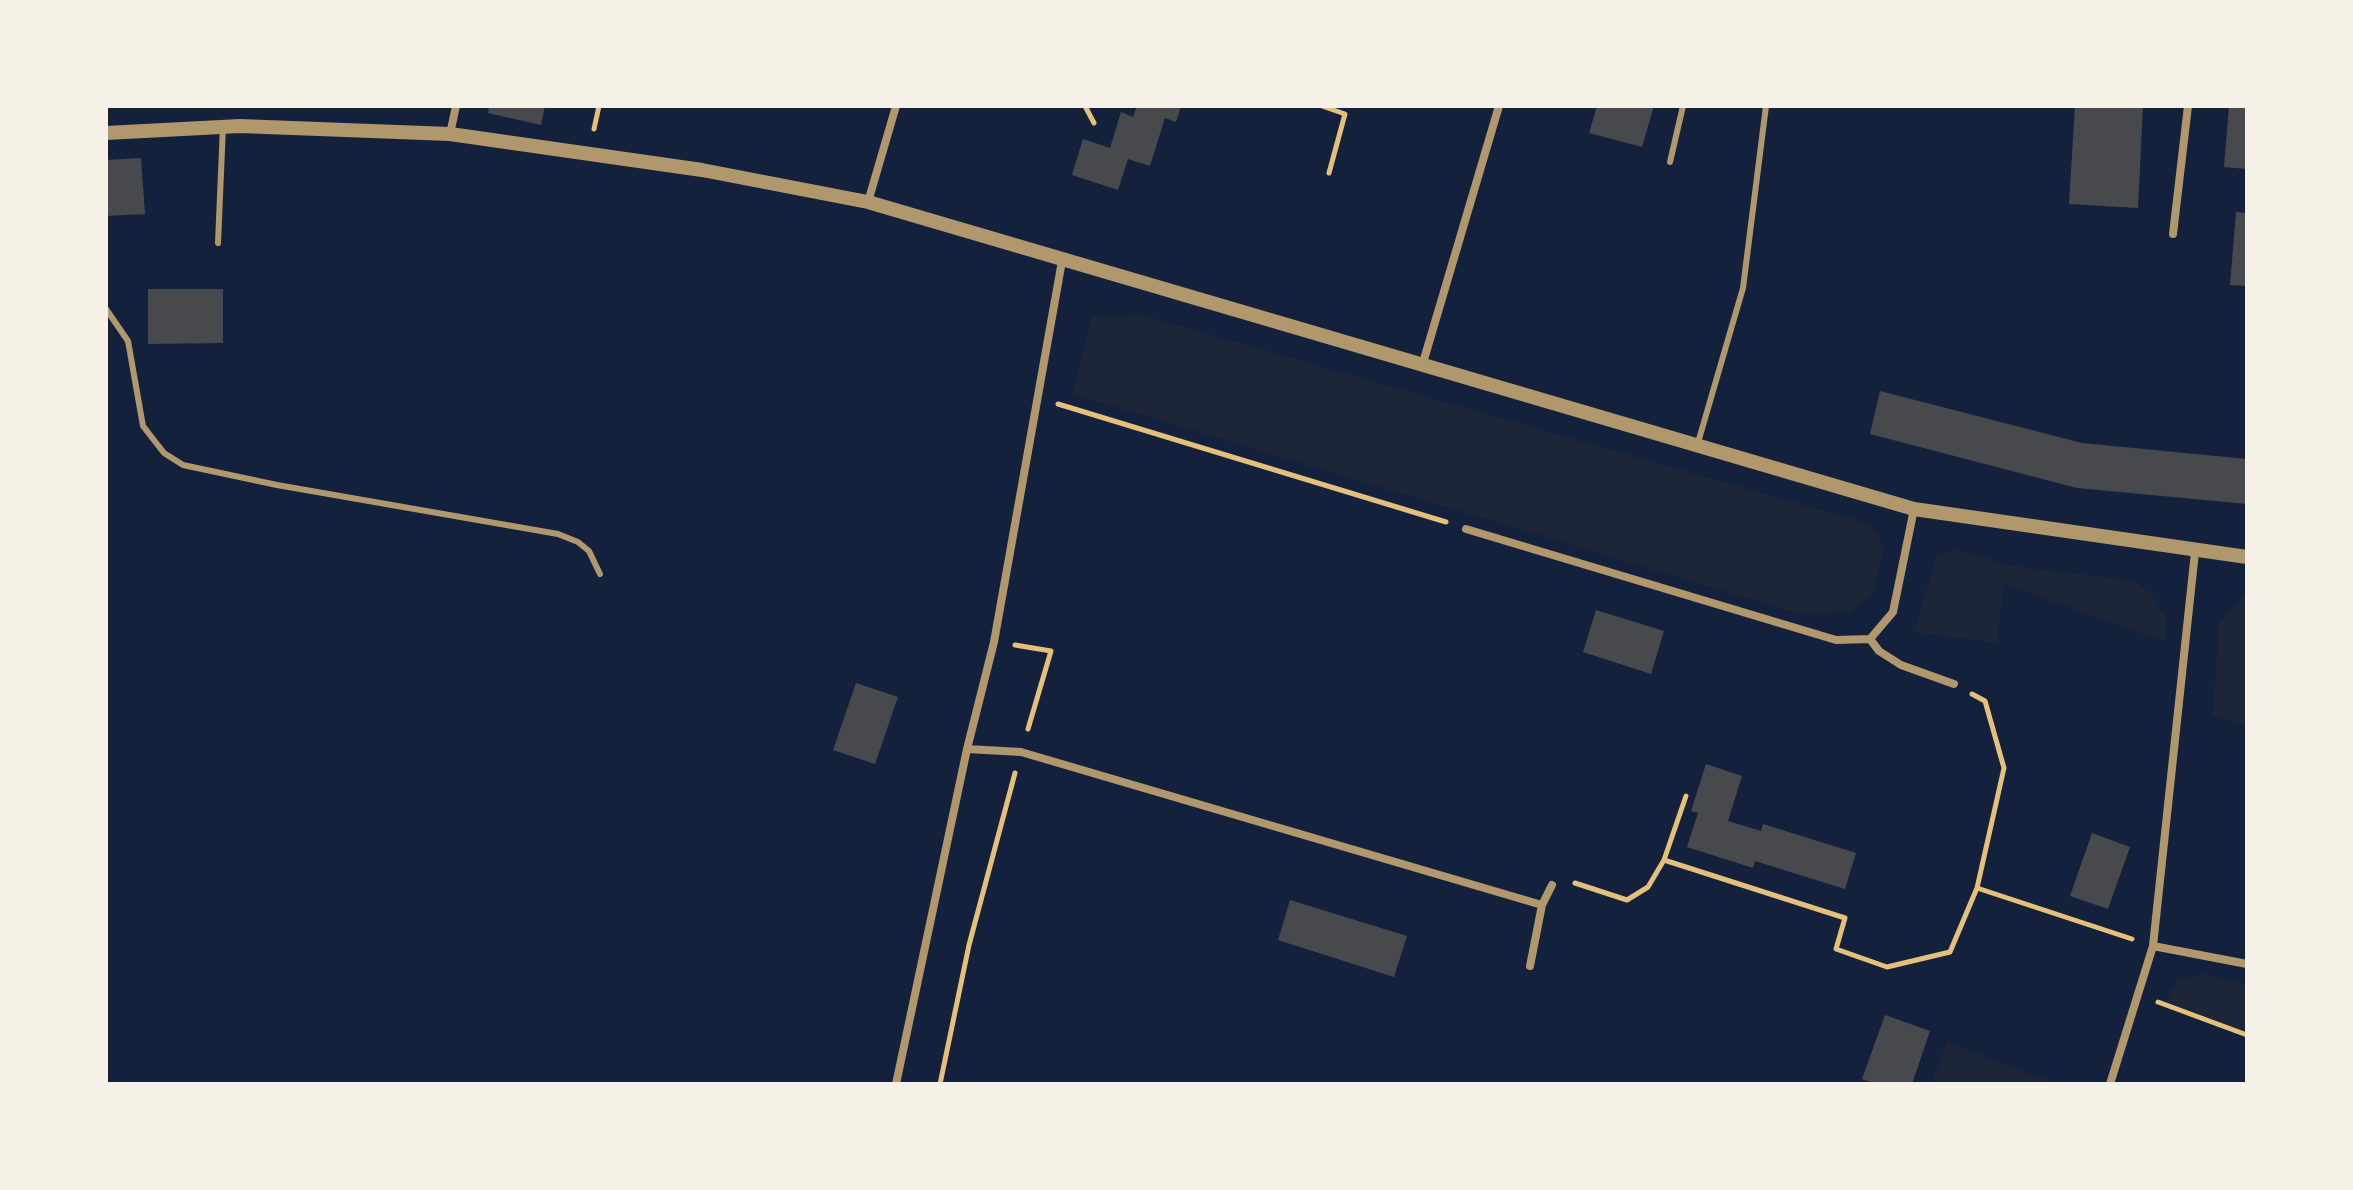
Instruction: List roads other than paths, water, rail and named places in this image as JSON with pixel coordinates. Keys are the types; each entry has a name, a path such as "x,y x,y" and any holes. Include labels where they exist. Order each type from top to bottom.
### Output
{"street":[{"path":"450,134 456,106"},
{"path":"868,202 896,106"},
{"path":"1422,367 1499,106"},
{"path":"2173,234 2188,106"},
{"path":"106,133 223,126 450,134 702,170 868,202 1914,509 2195,552 2247,557"},
{"path":"896,1084 967,749 994,642 1062,261"},
{"path":"1466,529 1836,640 1870,639 1893,612 1914,509"},
{"path":"2110,1084 2153,946 2195,552"},
{"path":"1870,639 1879,651 1901,665 1954,684"},
{"path":"967,749 1021,752 1542,905"},
{"path":"1530,966 1542,905 1552,885"},
{"path":"2153,946 2247,964"}],"lane":[{"path":"1670,162 1683,106"},
{"path":"1697,446 1743,288 1766,106"},
{"path":"218,243 223,126"},
{"path":"106,309 128,341 143,426 164,453 183,465 277,485 558,534 578,542 589,551 600,574"}]}
